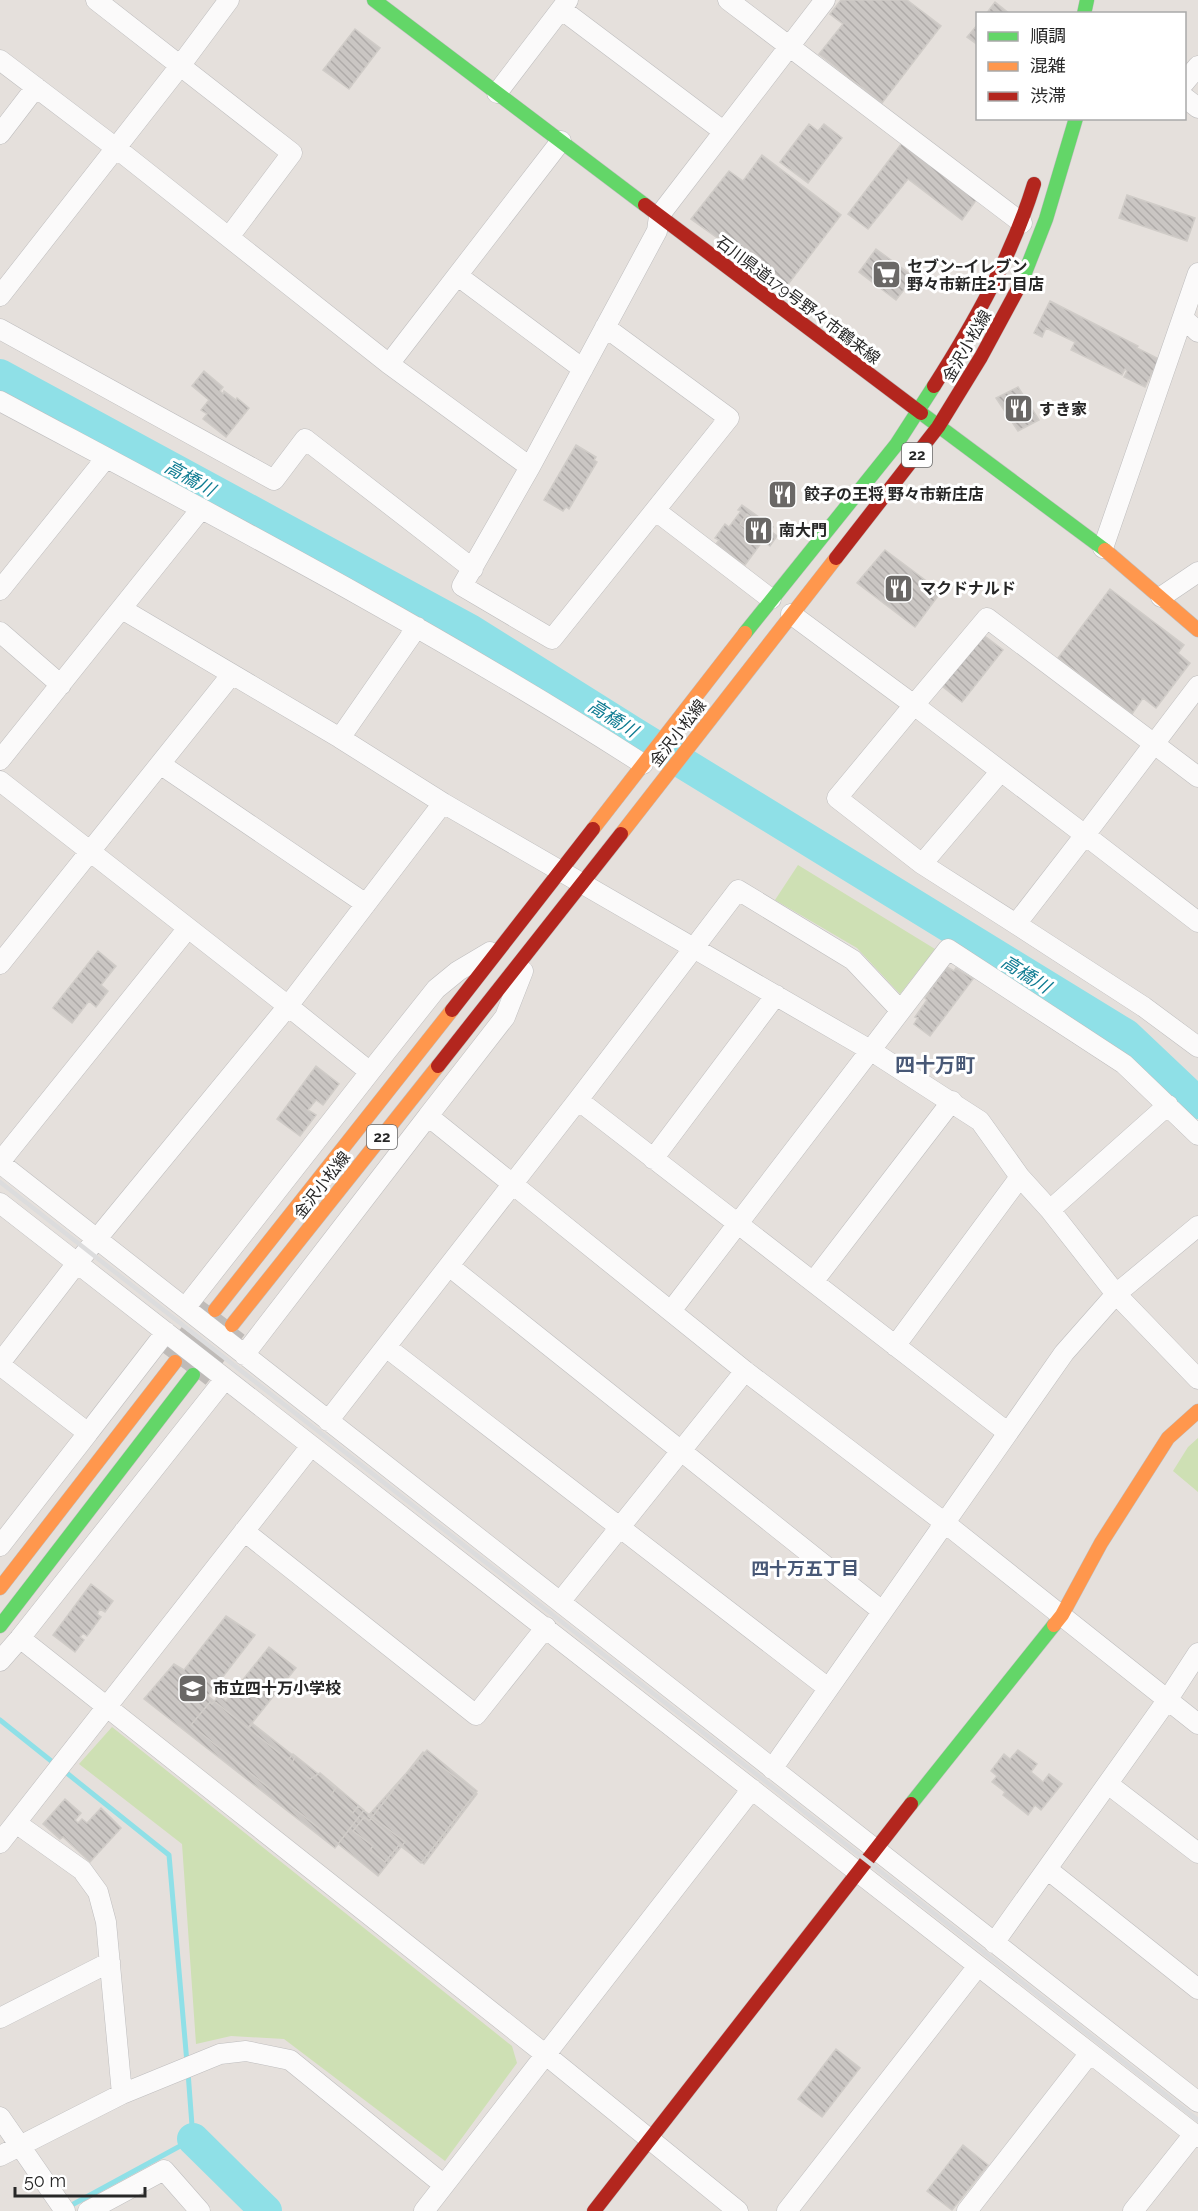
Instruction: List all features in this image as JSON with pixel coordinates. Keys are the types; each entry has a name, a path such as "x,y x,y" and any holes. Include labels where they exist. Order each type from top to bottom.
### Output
{"main road":[{"name":"石川県道179号野々市鶴来線","path":"380,2 938,427 1103,548 1198,630"},
{"name":"金沢小松線","path":"232,1325 583,883 938,427 985,352 1018,287 1041,234 1075,120"},
{"name":"金沢小松線","path":"215,1310 505,943 771,599 896,445 946,367 1000,271 1022,223 1040,168"},
{"path":"0,1588 175,1362"},
{"path":"0,1626 193,1375"},
{"path":"594,2211 874,1849 1062,1616 1101,1543 1168,1438 1198,1411"}],"street":[{"path":"96,0 292,153 229,237"},
{"path":"0,296 230,0"},
{"path":"728,0 1022,223"},
{"path":"605,327 729,418 552,639 462,586 530,467 605,327 657,231 659,216 825,0"},
{"path":"497,93 565,5 723,131"},
{"path":"0,60 116,148 389,364 530,467"},
{"path":"1186,82 1198,66"},
{"path":"0,134 36,87"},
{"path":"1186,98 1198,108"},
{"path":"389,364 561,141"},
{"path":"1103,548 1198,273"},
{"path":"458,276 583,369"},
{"path":"1183,318 1198,332"},
{"path":"0,328 274,480 305,440 473,569"},
{"path":"4,411 106,458 417,627 645,762"},
{"path":"0,590 106,458"},
{"path":"0,760 201,509"},
{"path":"656,511 771,599"},
{"path":"1161,597 1198,572"},
{"path":"122,609 340,738 443,803 870,1050 980,1121 1020,1177 1050,1210 1116,1294 1198,1379"},
{"path":"791,614 1198,922"},
{"path":"1198,777 987,618 837,798 922,864 1144,1007 1198,1047"},
{"path":"340,738 417,627"},
{"path":"0,632 60,685"},
{"path":"0,963 232,674"},
{"path":"1016,924 1198,686"},
{"path":"160,765 366,904"},
{"path":"922,864 1001,771"},
{"path":"0,781 370,1072"},
{"path":"88,1433 0,1364 97,1238 288,1006 443,803"},
{"path":"328,1421 738,890 853,960 900,1010"},
{"path":"188,928 0,1163 994,1943 1198,2100"},
{"path":"186,1308 436,989 458,971 505,943"},
{"path":"244,1355 505,1017 531,948"},
{"path":"671,1311 948,949 1124,1064 1198,1135"},
{"path":"654,1159 776,995"},
{"path":"578,1100 1007,1432"},
{"path":"813,1282 952,1101"},
{"path":"1050,1210 1168,1105"},
{"path":"428,1116 745,1371 945,1523 1198,1724"},
{"path":"895,1346 1020,1177"},
{"path":"0,1203 1196,2136 1133,2211"},
{"path":"772,1769 1064,1353 1116,1294 1198,1226"},
{"path":"449,1266 882,1611"},
{"path":"0,1546 166,1332"},
{"path":"386,1347 828,1688"},
{"path":"560,1602 745,1371"},
{"path":"0,1661 225,1379"},
{"path":"0,1843 311,1446"},
{"path":"244,1531 476,1715 546,1627"},
{"path":"20,1638 546,2055 738,2211"},
{"path":"994,1943 1168,1700 1198,1653"},
{"path":"1108,1784 1198,1852"},
{"path":"424,2211 752,1790"},
{"path":"16,1823 82,1870 98,1892 106,1922 122,2094"},
{"path":"1047,1869 1198,1989"},
{"path":"0,2018 110,1962"},
{"path":"788,2211 978,1966"},
{"path":"0,2156 122,2094 220,2054 246,2051 290,2060 444,2185"},
{"path":"967,2211 1090,2053"},
{"path":"0,2116 62,2208"},
{"path":"88,2211 164,2170 200,2211"}],"green space":[{"path":"798,865 935,949 900,994 857,948 775,900"},
{"path":"1198,1438 1198,1492 1173,1471 1188,1447"},
{"path":"112,1727 512,2046 517,2063 445,2161 284,2039 231,2036 196,2044 182,1844 79,1764"}],"building":[{"path":"841,0 907,0 941,26 882,103 819,54 843,24 830,14"},
{"path":"995,2 1008,12 988,12"},
{"path":"976,26 976,44 967,37"},
{"path":"355,29 380,48 349,89 323,70"},
{"path":"809,124 818,131 824,124 842,138 808,183 780,162"},
{"path":"902,143 977,199 962,220 908,179 868,229 848,214"},
{"path":"762,155 841,215 786,287 691,219 729,171 743,181"},
{"path":"1127,195 1195,218 1187,241 1119,218"},
{"name":"セブン−イレブン 野々市新庄2丁目店","path":"876,249 914,277 896,300 859,272"},
{"path":"1050,301 1159,359 1145,387 1124,377 1127,371 1125,369 1122,375 1071,350 1075,342 1046,328 1042,337 1034,333"},
{"path":"204,371 223,387 220,391 223,394 224,391 249,408 226,437 203,419 207,414 201,410 209,400 192,386"},
{"name":"すき家","path":"1018,387 1039,420 1018,431 996,398"},
{"path":"576,445 596,457 594,460 597,462 569,509 566,507 563,511 544,500"},
{"path":"742,505 773,527 745,565 716,544 719,540 715,538 725,524 729,527 741,511 738,510"},
{"name":"南大門","path":"747,514 777,536 770,546 740,524"},
{"name":"マクドナルド","path":"885,550 941,592 915,627 857,583"},
{"path":"1110,589 1184,645 1178,653 1190,663 1156,708 1143,698 1132,714 1058,658"},
{"path":"982,634 1003,650 962,702 942,686"},
{"path":"98,951 116,966 101,985 108,991 96,1007 89,1001 72,1023 53,1008"},
{"path":"947,967 954,971 956,968 973,979 930,1036 914,1024 918,1018 915,1017 927,1000 925,998"},
{"path":"316,1066 339,1084 323,1105 316,1100 308,1110 316,1115 300,1136 277,1119"},
{"path":"91,1584 113,1601 105,1612 100,1609 97,1614 101,1617 87,1636 83,1633 80,1637 84,1640 75,1652 53,1635"},
{"path":"226,1616 255,1635 208,1696 248,1728 253,1724 295,1757 292,1763 310,1779 320,1773 364,1810 335,1848 144,1699 174,1664 184,1670"},
{"path":"269,1647 296,1668 248,1728 288,1760 293,1754 336,1788 331,1795 353,1813 358,1806 405,1842 378,1876 191,1725 210,1702 212,1704 219,1695 226,1701"},
{"path":"427,1750 477,1791 421,1863 368,1816"},
{"path":"1018,1750 1037,1764 1031,1772 1043,1782 1049,1774 1062,1784 1041,1810 1035,1805 1028,1815 1003,1795 1005,1792 992,1782 997,1776 991,1771 1004,1754 1010,1759"},
{"path":"423,1752 477,1794 424,1864 399,1845 385,1862 370,1850 373,1846 353,1831 364,1817 369,1821"},
{"path":"65,1799 81,1813 75,1820 78,1823 82,1819 87,1823 101,1808 121,1828 90,1862 63,1837 60,1839 43,1824"},
{"path":"836,2049 860,2068 822,2117 798,2099"},
{"path":"963,2145 988,2165 952,2210 927,2191"}],"waterway":[{"name":"高橋川","path":"0,375 470,630 1126,1035 1198,1103"},
{"path":"0,1720 55,1764"},
{"path":"63,1770 169,1855 187,2063"},
{"path":"68,2207 193,2139 188,2072"},
{"path":"193,2139 266,2211"}],"tunnel":[{"path":"175,1362 215,1310"},
{"path":"193,1375 232,1325"}],"railway":[{"path":"0,1182 1198,2120"}],"traffic: fast":[{"path":"374,0 645,205"},
{"path":"1084,12 1087,0"},
{"path":"1021,283 1046,219 1075,120"},
{"path":"745,633 896,445 934,386"},
{"path":"921,413 1105,550"},
{"path":"0,1626 193,1375"},
{"path":"911,1804 1054,1625"}],"traffic: slow":[{"path":"1105,550 1198,630"},
{"path":"621,834 836,558"},
{"path":"593,829 745,633"},
{"path":"215,1310 452,1010"},
{"path":"232,1325 438,1066"},
{"path":"0,1588 175,1362"},
{"path":"1054,1625 1062,1615 1101,1543 1168,1438 1198,1411"}],"traffic: jam":[{"path":"934,386 991,288 1015,237 1034,184"},
{"path":"645,205 921,413"},
{"path":"836,558 938,427 981,357 1021,283"},
{"path":"452,1010 593,829"},
{"path":"438,1066 621,834"},
{"path":"594,2211 911,1804"}],"place":[{"name":"セブン−イレブン 野々市新庄2丁目店","path":"886,275"},
{"name":"すき家","path":"1018,409"},
{"name":"餃子の王将 野々市新庄店","path":"783,494"},
{"name":"南大門","path":"758,530"},
{"name":"マクドナルド","path":"899,588"},
{"name":"市立四十万小学校","path":"192,1688"}],"district":[{"name":"四十万町","path":"935,1065"},
{"name":"四十万五丁目","path":"805,1568"}]}
